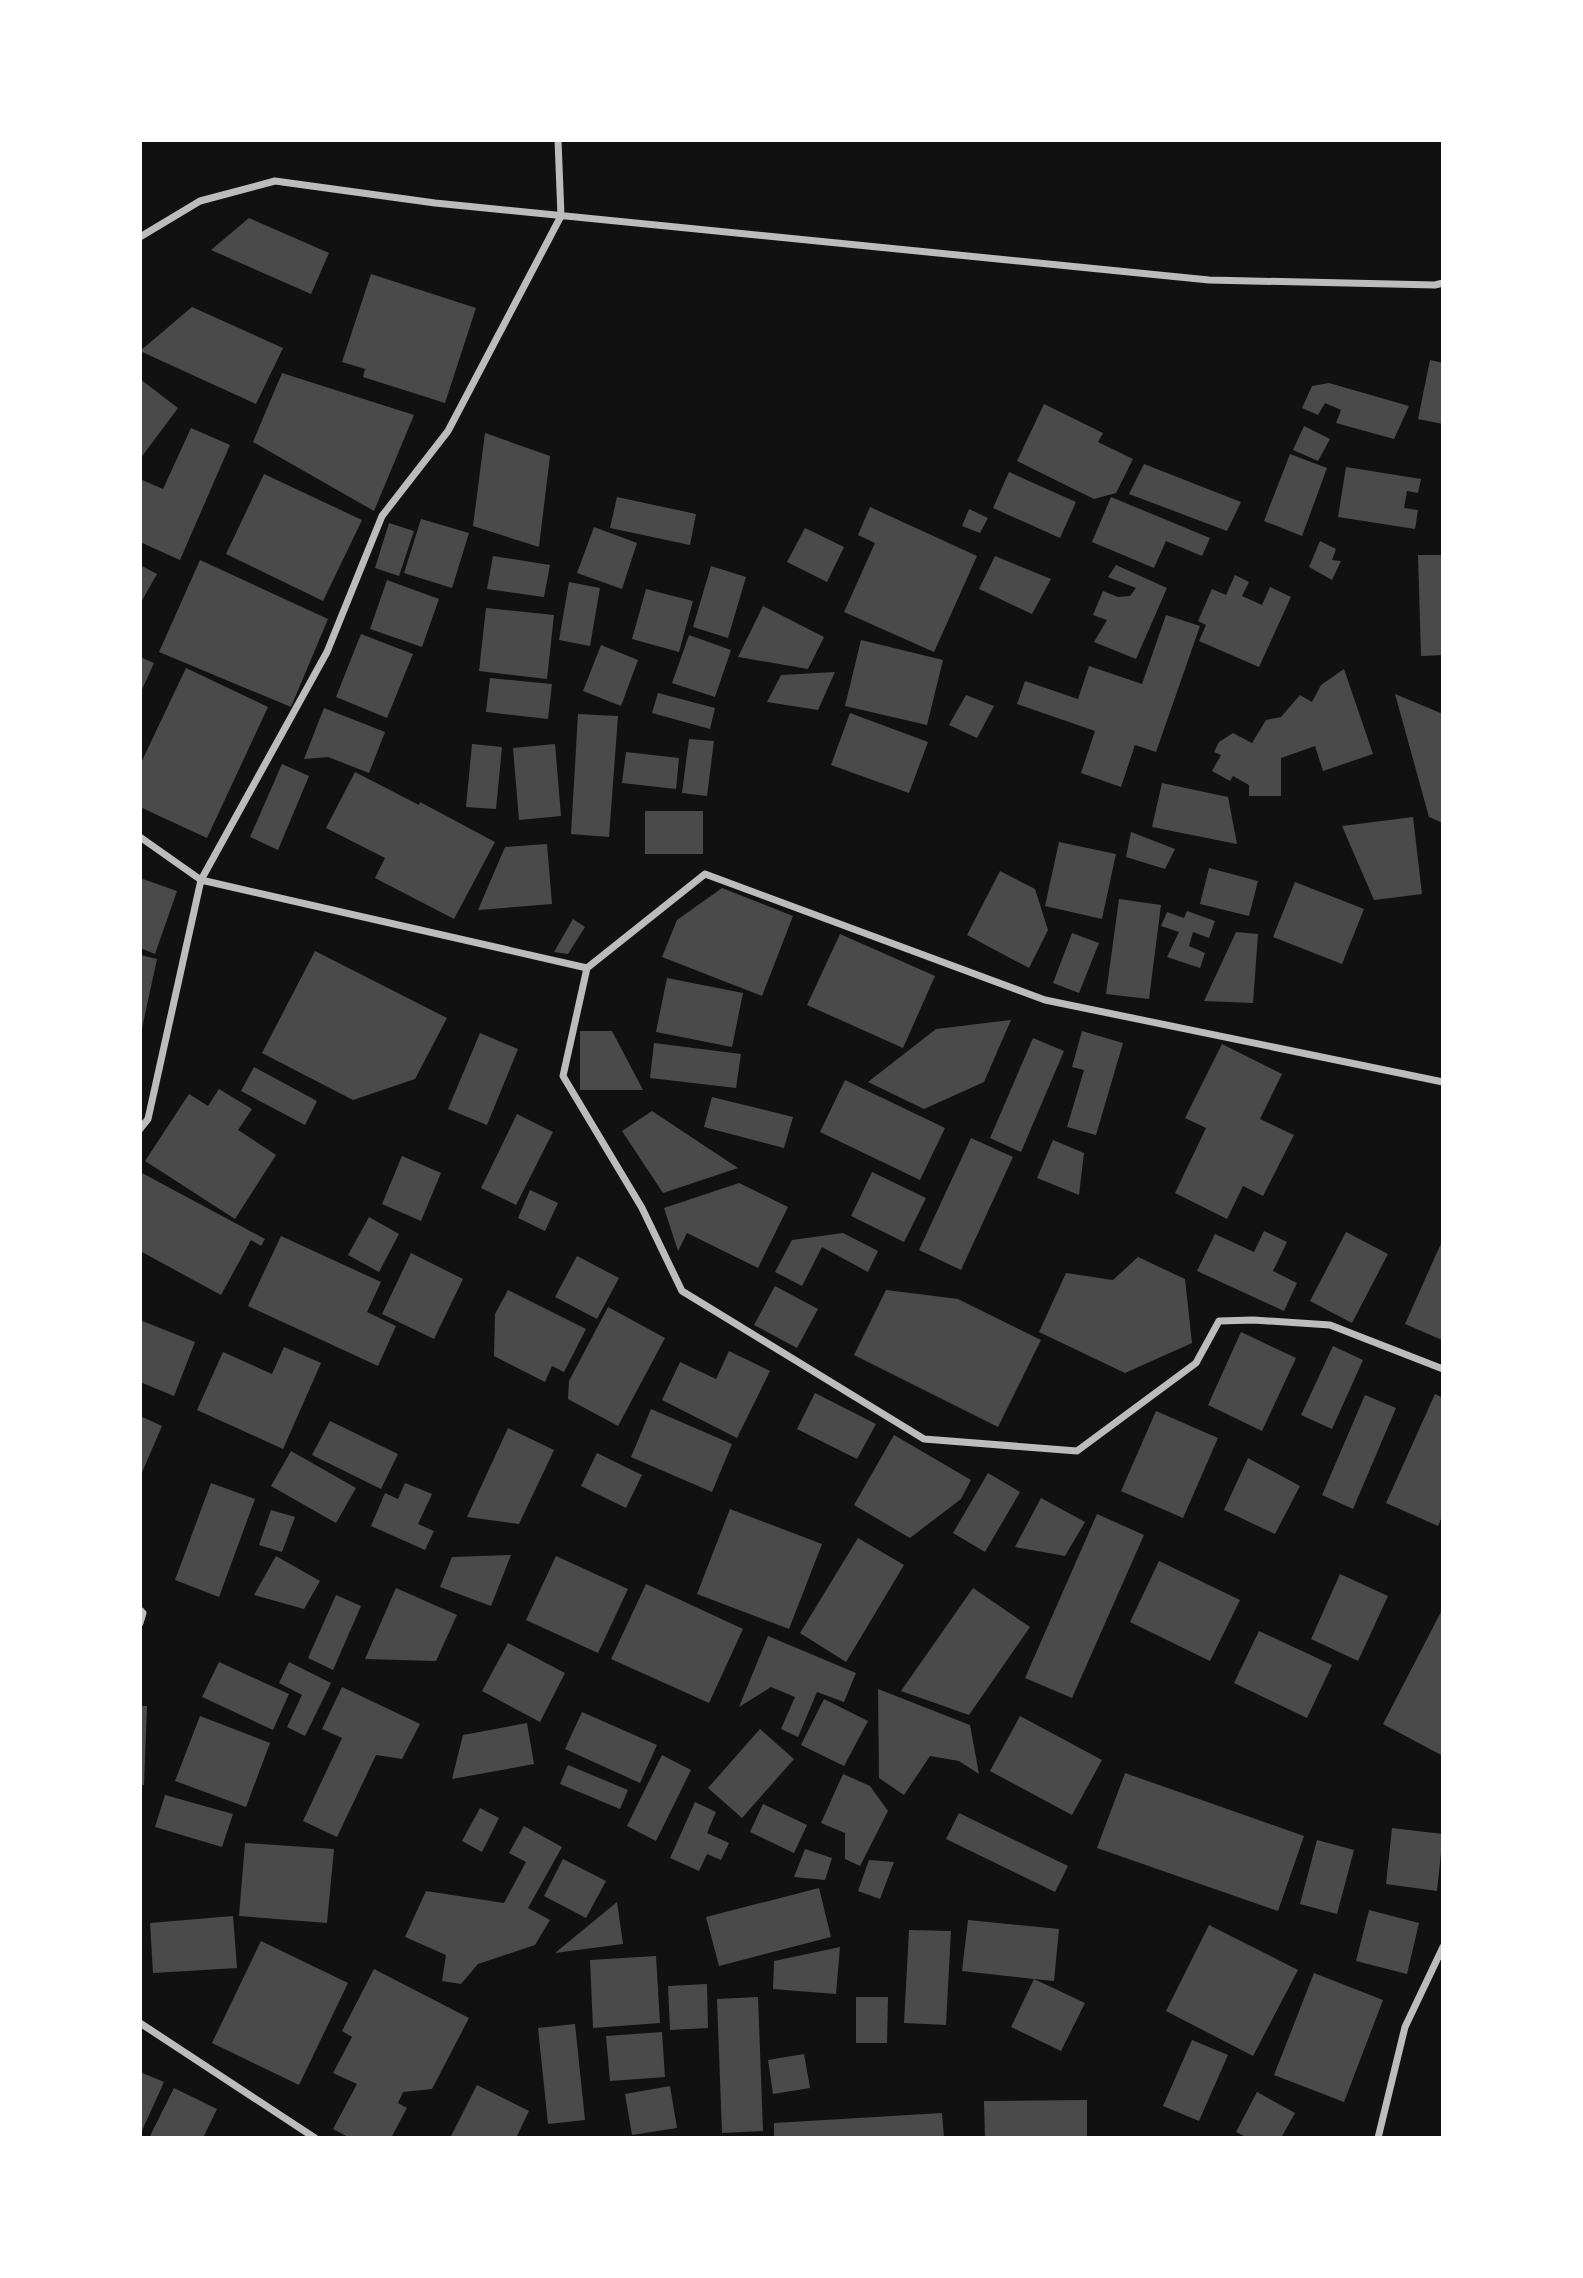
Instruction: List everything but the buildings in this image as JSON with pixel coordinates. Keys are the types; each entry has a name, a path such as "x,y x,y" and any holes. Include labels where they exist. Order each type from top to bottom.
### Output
{"street":[{"path":"140,1129 201,880 327,652 382,516 448,431 561,216 558,140"},
{"path":"140,237 200,201 275,181 435,203 1209,280 1435,285 1443,283"},
{"path":"140,837 201,880 587,968"},
{"path":"1443,1082 1045,1000 705,874 587,968 563,1076 642,1208 682,1292 924,1439 1077,1451 1196,1363 1219,1321 1253,1320 1330,1325 1443,1369"},
{"path":"140,1610 143,1613 140,1623"},
{"path":"1378,2138 1405,2027 1443,1947"},
{"path":"140,2023 315,2138"}]}
